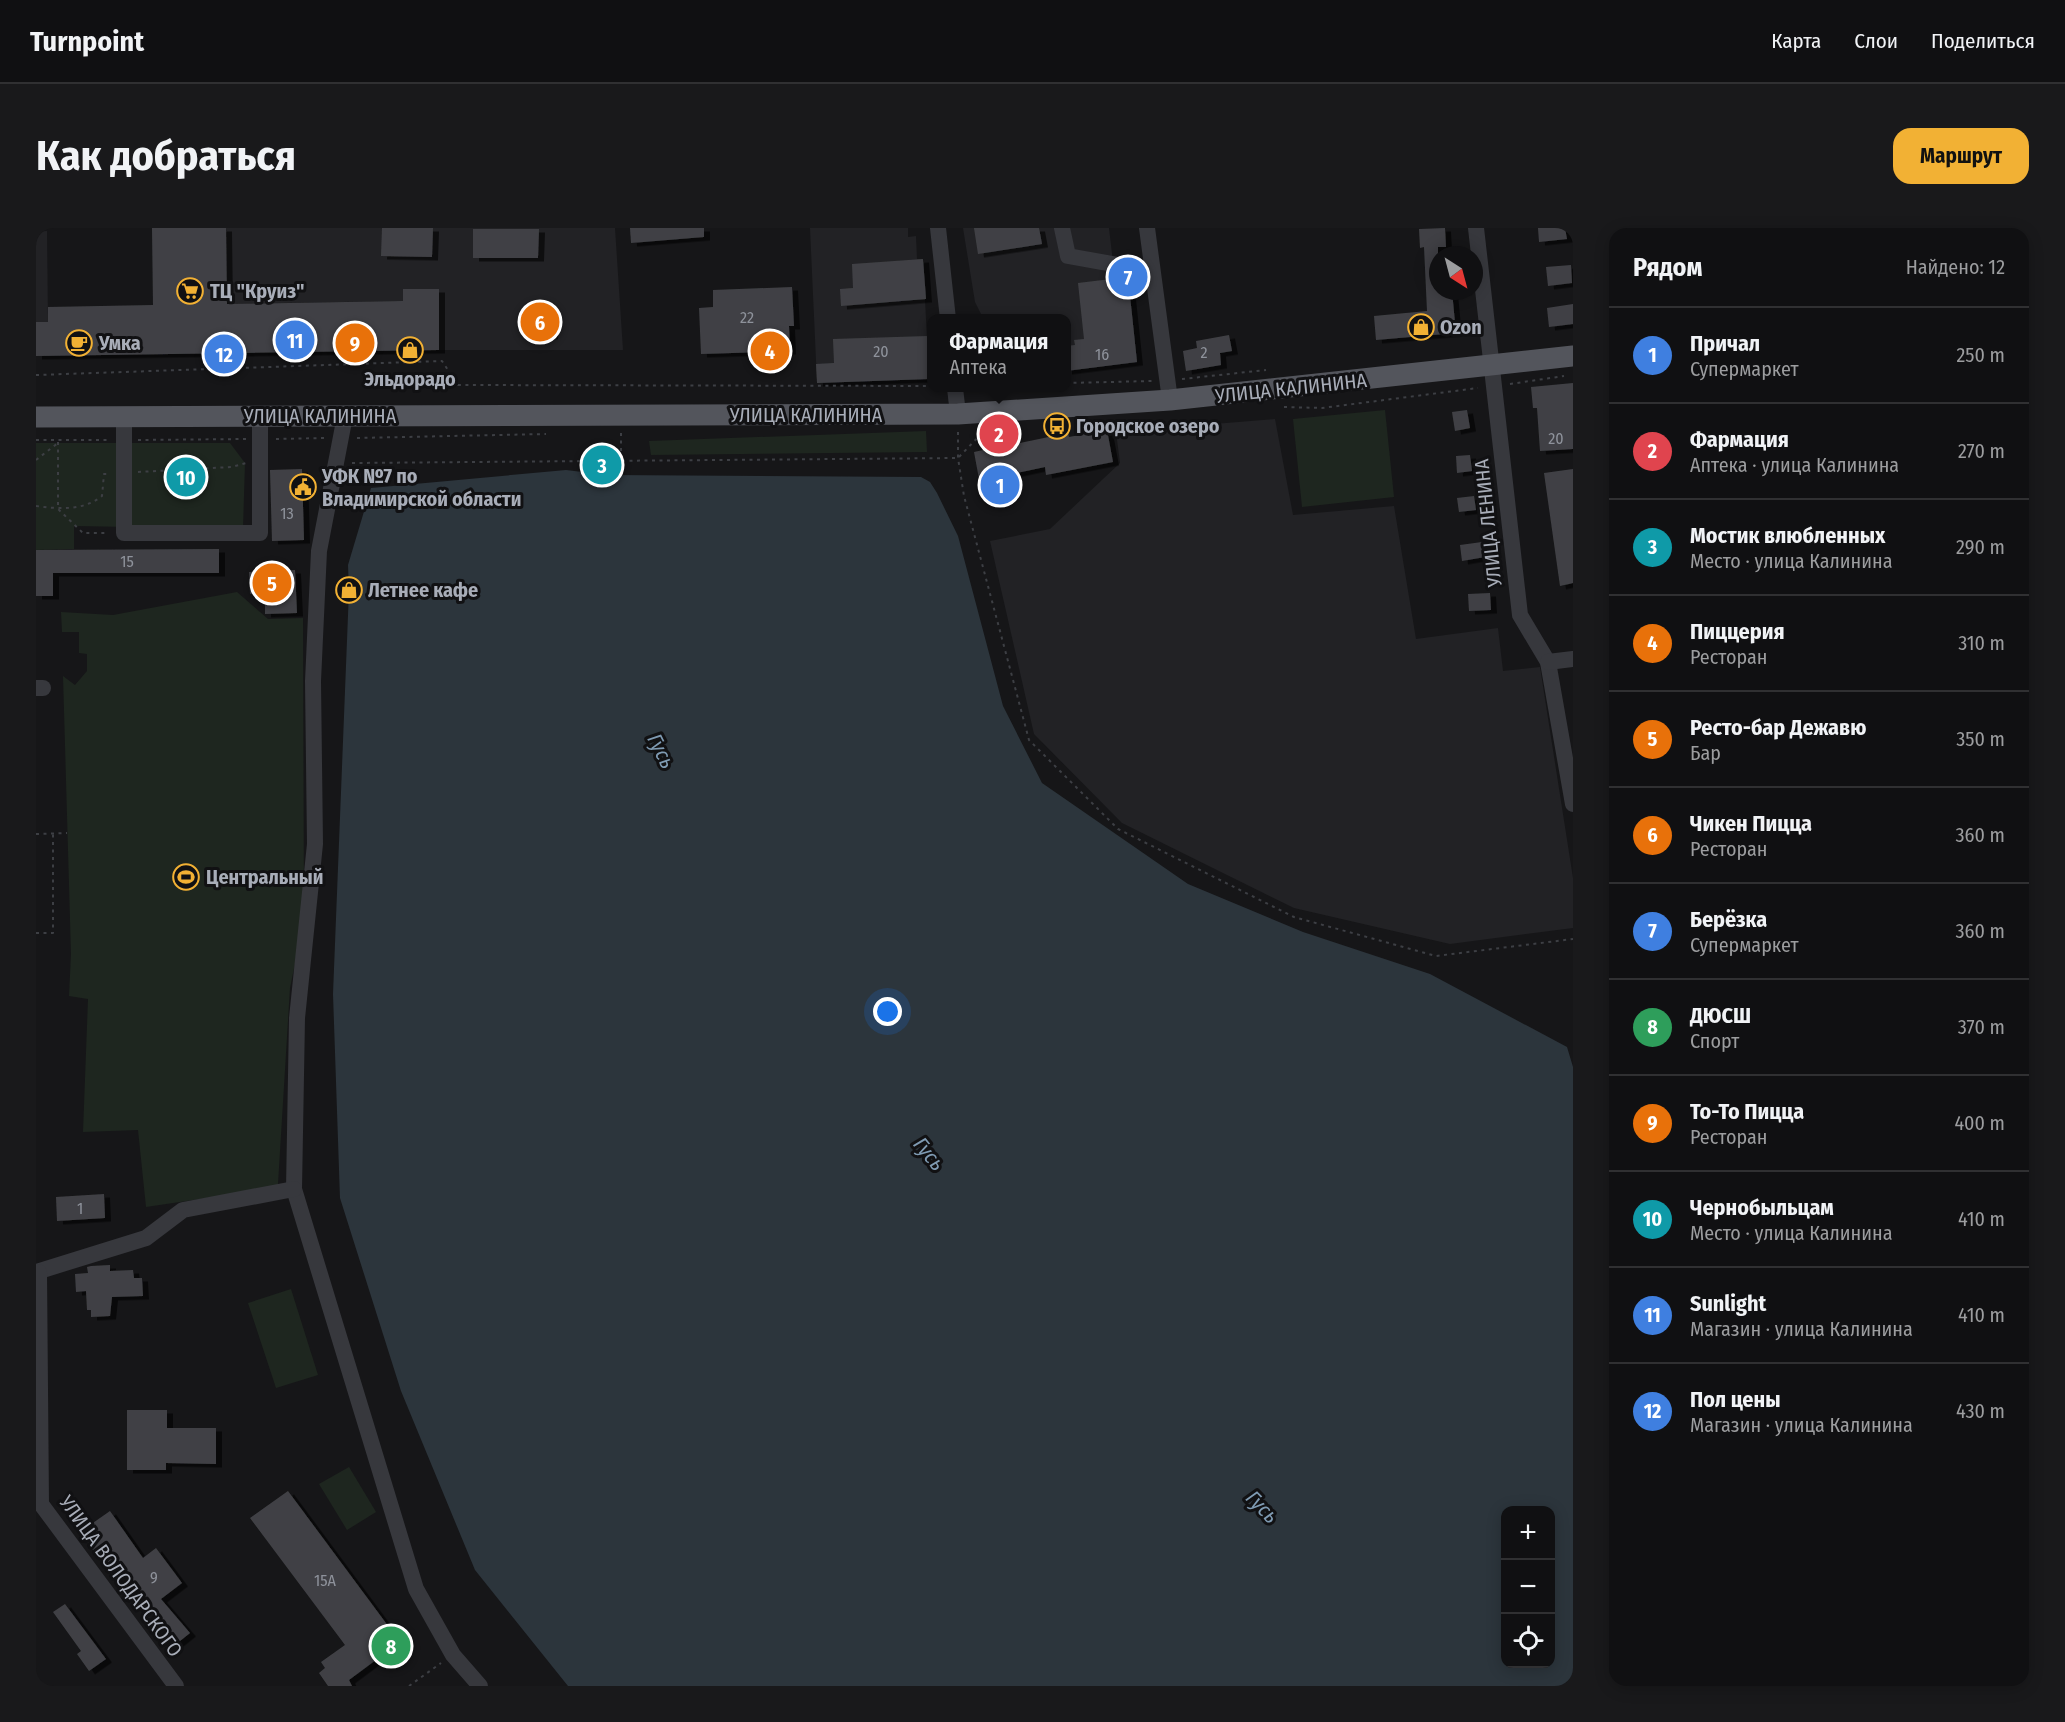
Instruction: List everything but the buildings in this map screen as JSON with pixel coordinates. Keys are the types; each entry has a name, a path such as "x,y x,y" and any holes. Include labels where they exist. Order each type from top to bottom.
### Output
{"main road":[{"name":"УЛИЦА КАЛИНИНА","path":"36,417 958,414 1169,390 1491,367 1573,356"}],"street":[{"path":"938,228 948,314"},
{"path":"1062,228 1068,256 1151,271"},
{"path":"1147,228 1151,271 1169,390"},
{"name":"УЛИЦА ЛЕНИНА","path":"1476,228 1520,615 1548,662 1573,804"},
{"path":"956,392 958,414"},
{"path":"124,417 124,440 119,473 124,533 260,532 260,416"},
{"path":"345,416 319,551 313,681 315,844 297,1018 294,1189 416,1589 453,1655 480,1686"},
{"path":"1548,662 1573,659"},
{"path":"37,1272 146,1238 183,1210 294,1189"},
{"name":"УЛИЦА ВОЛОДАРСКОГО","path":"37,1272 41,1504 176,1686"}],"path":[{"path":"36,375 441,361 458,385 927,386"},
{"path":"1071,383 1169,390 1275,369"},
{"path":"958,414 958,458 964,496 1029,740 1118,829 1294,917 1436,956 1573,939"},
{"path":"621,433 621,461"},
{"path":"36,440 551,434"},
{"path":"36,460 58,441"},
{"path":"58,441 58,509 83,533 124,533"},
{"path":"335,463 958,458"},
{"path":"36,506 58,509 91,504 102,496 104,474 232,467 260,459"},
{"path":"36,834 67,833"},
{"path":"36,933 53,933 53,834"},
{"path":"409,1686 453,1655"}],"shaded area":[{"path":"226,228 615,228 623,350 439,350 438,289 403,289 403,301 227,304"},
{"path":"810,228 908,228 908,237 916,236 917,259 923,259 927,379 817,383"},
{"path":"963,228 1109,228 1115,279 1128,277 1137,362 1071,370 1071,314 981,314 975,302"},
{"path":"47,231 48,322 36,322 36,232"},
{"path":"1385,410 1394,497 1302,507 1293,419"},
{"path":"1275,419 1293,515 1394,506 1416,639 1498,628 1503,671 1540,667 1573,878 1573,928 1450,944 1294,908 1122,823 1034,734 990,541 1050,529 1120,463 1116,432"},
{"path":"926,431 927,452 651,455 649,441"},
{"path":"36,443 230,443 245,463 243,529 74,526 74,549 36,550"},
{"name":"Центральный","path":"237,592 268,619 303,618 304,920 290,988 278,1184 275,1188 146,1207 138,1130 83,1132 88,999 69,996 71,954 63,676 75,685 87,671 87,654 79,653 79,632 62,632 61,612 113,615"},
{"path":"291,1289 318,1375 276,1388 248,1303"},
{"path":"349,1467 376,1512 347,1530 319,1484"}],"water":[{"name":"Гусь","path":"566,470 607,475 921,477 930,482 937,493 958,536 1003,706 1042,783 1188,884 1303,932 1430,974 1567,1047 1573,1067 1573,1686 568,1686 475,1570 401,1391 340,1198 333,994 349,590 348,565 371,488"}],"place":[{"name":"Берёзка","path":"1128,277"},
{"name":"ТЦ \"Круиз\"","path":"190,291"},
{"name":"Чикен Пицца","path":"540,322"},
{"name":"Ozon","path":"1421,327"},
{"name":"Sunlight","path":"295,340"},
{"name":"Умка","path":"79,343"},
{"name":"То-То Пицца","path":"355,343"},
{"name":"Эльдорадо","path":"410,350"},
{"name":"Пиццерия","path":"770,351"},
{"name":"Пол цены","path":"224,354"},
{"name":"Городское озеро","path":"1057,426"},
{"name":"Фармация","path":"999,434"},
{"name":"Мостик влюбленных","path":"602,465"},
{"name":"Чернобыльцам","path":"186,477"},
{"name":"Причал","path":"1000,485"},
{"name":"УФК №7 по Владимирской области","path":"303,487"},
{"name":"Ресто-бар Дежавю","path":"272,583"},
{"name":"Летнее кафе","path":"349,590"},
{"name":"Центральный","path":"186,877"},
{"name":"ДЮСШ","path":"391,1646"}]}
